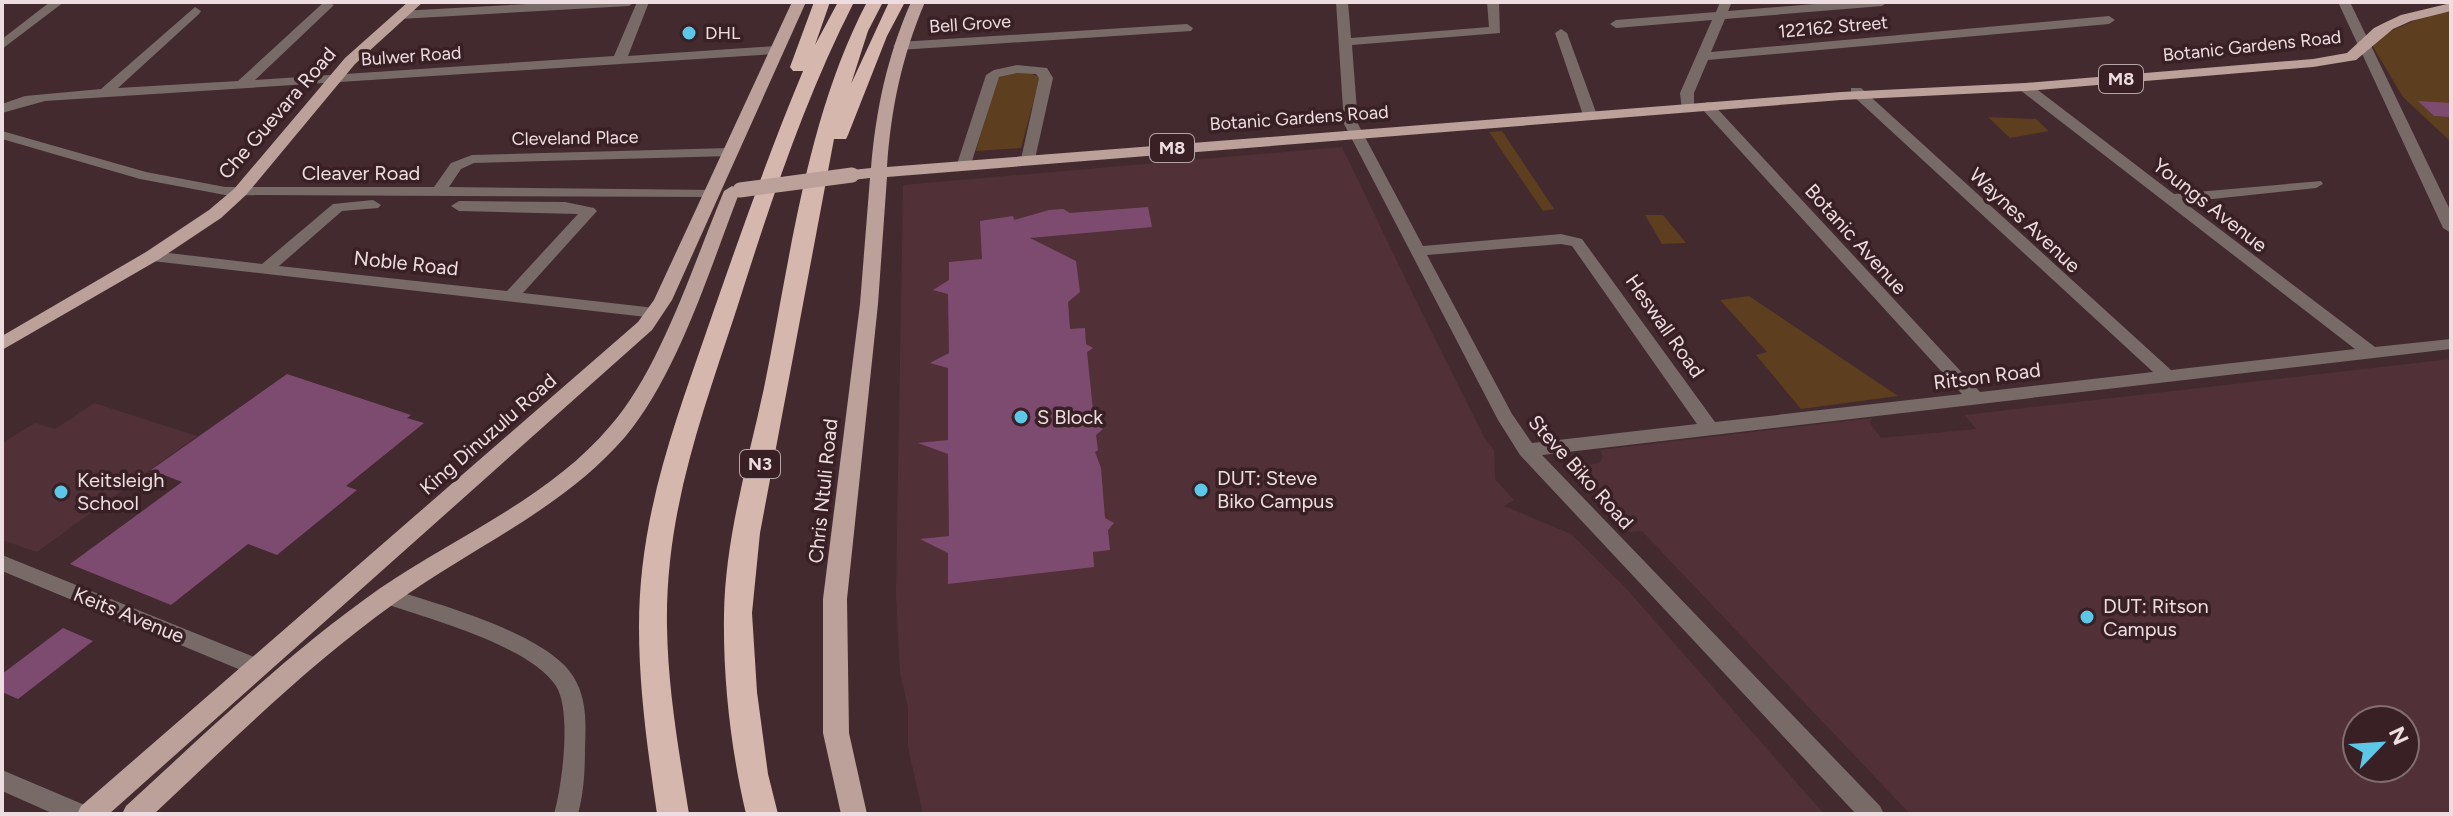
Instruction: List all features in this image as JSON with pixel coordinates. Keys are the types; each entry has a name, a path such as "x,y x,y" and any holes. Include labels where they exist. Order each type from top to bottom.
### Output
{"highway":[{"path":"772,169 771,144 822,2"},
{"path":"673,814 657,706 653,625 660,534 672,469 772,169 819,54 846,2"},
{"name":"N3","path":"762,814 752,774 742,692 738,613 747,533 820,158 857,41 875,2"},
{"path":"820,158 844,125 879,36 897,2"},
{"path":"752,774 778,814"}],"main road":[{"name":"Che Guevara Road","path":"2,344 152,256 215,214 240,192 333,80 416,2"},
{"name":"King Dinuzulu Road","path":"135,814 278,685 387,596 545,496 618,431 652,380 671,341 728,191 730,152 799,2"},
{"path":"878,172 883,115 899,46 918,2"},
{"name":"M8","path":"2366,38 2406,18 2451,7"},
{"path":"2366,38 2373,64"},
{"name":"Botanic Gardens Road","path":"1853,94 2025,87 2271,67 2366,38"},
{"name":"Botanic Gardens Road","path":"728,191 964,164 1687,108 2304,55 2366,38"},
{"name":"Chris Ntuli Road","path":"854,814 836,733 835,599 869,304 878,172"},
{"name":"King Dinuzulu Road","path":"90,814 628,344 655,313 728,191"}],"street":[{"path":"2,45 58,2"},
{"path":"400,15 629,2"},
{"path":"619,61 643,2"},
{"name":"Steve Biko Road","path":"1342,2 1351,124 1504,416 1527,450 1872,814"},
{"path":"1346,42 1495,30 1493,2"},
{"path":"1687,108 1687,93 1726,2"},
{"path":"1616,24 1882,2"},
{"path":"2344,2 2366,38"},
{"path":"240,86 328,5"},
{"path":"104,94 195,11"},
{"name":"122162 Street","path":"1704,56 2109,20"},
{"name":"Bell Grove","path":"899,46 1187,28"},
{"path":"1561,33 1575,81 1590,115"},
{"name":"Bulwer Road","path":"2,109 25,100 775,50"},
{"path":"2373,64 2451,228"},
{"path":"964,164 993,75 1030,69 1042,71 1046,78 1028,159"},
{"name":"Youngs Avenue","path":"2025,87 2371,353"},
{"name":"Waynes Avenue","path":"1853,94 2168,377"},
{"name":"Botanic Avenue","path":"1707,106 1976,399"},
{"name":"Cleaver Road","path":"2,117 18,128 10,136 39,146 168,182 240,192 437,194 728,191"},
{"name":"Cleveland Place","path":"437,194 456,166 472,159 730,152"},
{"path":"2170,199 2316,184"},
{"path":"264,270 330,212 341,207 565,207 589,211 511,297"},
{"name":"Heswall Road","path":"1416,251 1561,239 1577,242 1710,429"},
{"name":"Noble Road","path":"152,256 655,313"},
{"name":"Ritson Road","path":"1527,450 2451,344"},
{"name":"Keits Avenue","path":"2,563 256,667"},
{"path":"387,596 525,647 552,665 565,682 572,701 574,762 566,814"},
{"path":"2,780 79,814"}],"shaded area":[{"path":"2451,12 2451,142 2403,97 2369,40 2433,13"},
{"path":"1016,72 1040,77 1021,148 976,151 997,78"},
{"path":"1988,117 2036,119 2049,131 2010,138"},
{"path":"1502,131 1554,209 1543,211 1489,132"},
{"name":"DUT: Steve Biko Campus","path":"1342,147 1484,437 1494,450 1495,479 1514,500 1504,506 1571,534 1624,586 1824,814 923,814 908,747 908,707 900,673 896,594 903,185"},
{"path":"1645,215 1663,215 1686,243 1662,244"},
{"path":"1749,296 1898,396 1801,409 1756,355 1767,352 1720,300"},
{"name":"DUT: Ritson Campus","path":"2451,359 2451,814 1910,814 1642,531 1630,532 1584,482 1589,465 1599,463 1603,457 1600,450 1872,418 1870,423 1881,438 1976,429 1965,415"},
{"name":"Keitsleigh School","path":"94,403 197,436 37,552 2,540 2,443 35,423 55,429"}],"building":[{"path":"2418,101 2451,103 2451,117 2434,116"},
{"name":"S Block","path":"1148,207 1152,227 1030,238 1076,261 1080,292 1068,302 1070,329 1085,328 1086,344 1093,348 1087,352 1093,410 1095,425 1103,429 1096,435 1098,450 1095,452 1101,468 1105,518 1114,523 1108,530 1110,550 1093,552 1094,567 948,584 948,553 920,539 949,536 948,454 918,443 948,440 948,368 930,363 949,353 948,294 933,290 949,280 949,262 982,259 980,221 1013,216 1014,220 1049,210 1063,209 1070,213"},
{"path":"287,374 411,415 407,418 424,423 346,486 357,490 277,555 248,544 171,605 70,564 182,482 151,470"},
{"path":"63,628 93,641 18,699 2,692 2,674"}],"place":[{"name":"DHL","path":"689,33"},
{"name":"S Block","path":"1021,417"},
{"name":"DUT: Steve Biko Campus","path":"1201,490"},
{"name":"Keitsleigh School","path":"61,492"},
{"name":"DUT: Ritson Campus","path":"2087,617"}]}
